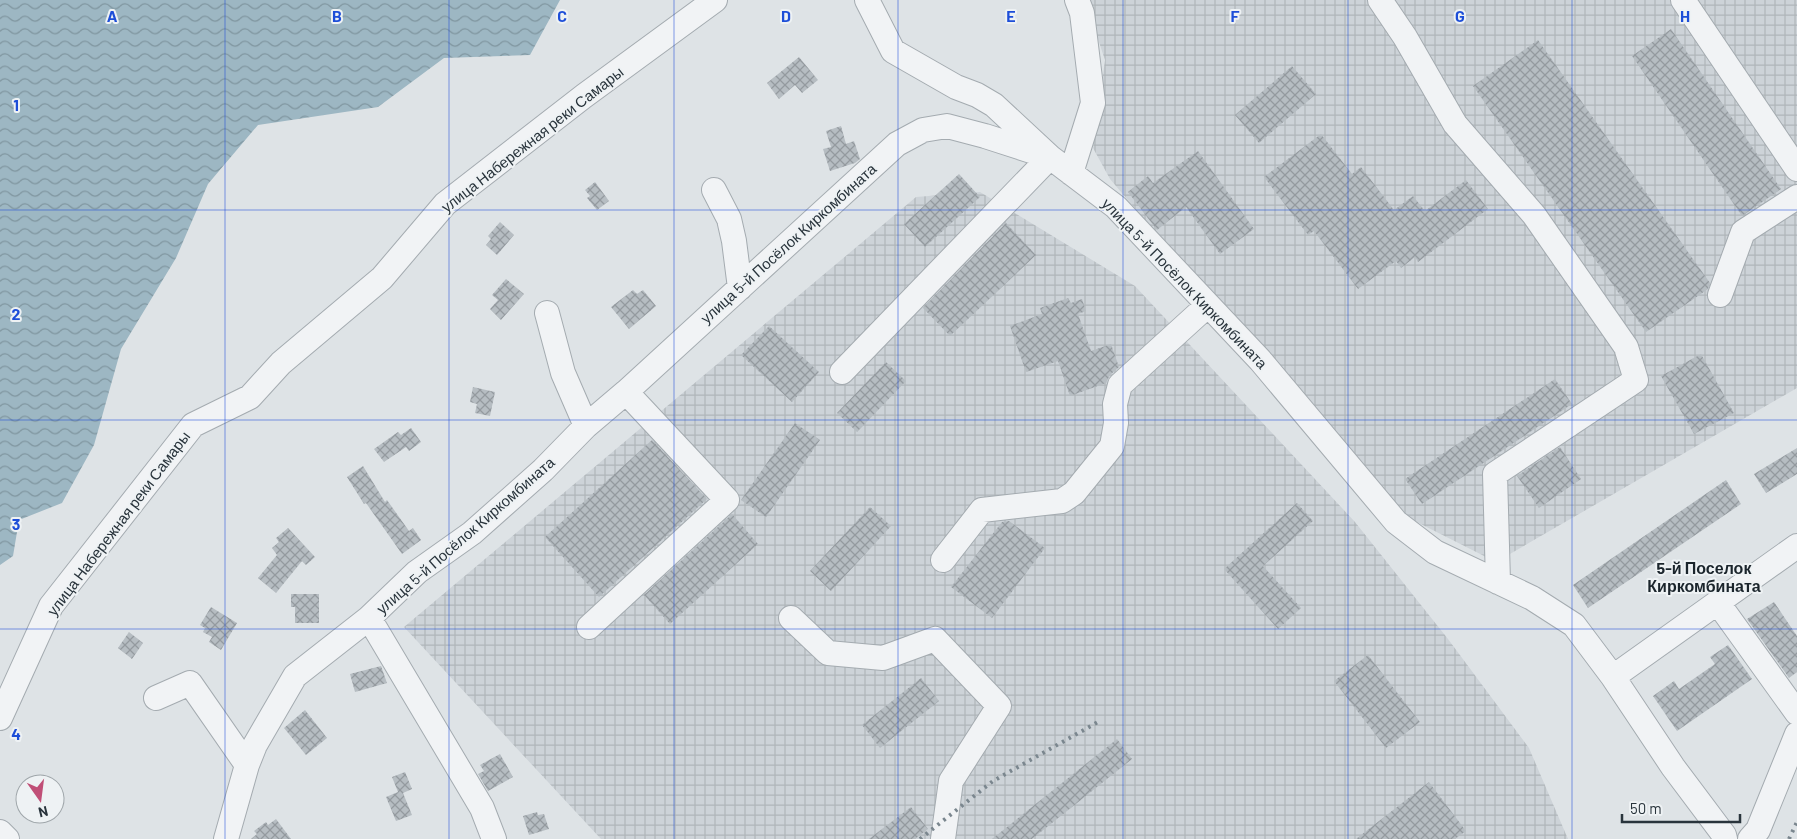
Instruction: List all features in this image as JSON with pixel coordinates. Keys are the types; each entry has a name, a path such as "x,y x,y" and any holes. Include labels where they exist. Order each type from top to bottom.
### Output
{"street":[{"name":"улица Набережная реки Самары","path":"0,718 51,606 193,425 250,397 281,362 382,278 446,204 584,96 715,0"},
{"path":"842,372 1050,157 994,105 893,51 867,0"},
{"path":"1072,173 1093,104 1082,13 1077,0"},
{"path":"1380,0 1405,37 1455,124 1534,216 1626,347 1636,380 1495,474 1498,582"},
{"path":"1683,0 1797,169"},
{"name":"улица 5-й Посёлок Киркомбината","path":"226,839 247,765 255,745 295,676 369,618 417,572 472,533 536,476 586,426 626,392 898,144 924,130 947,126 1050,157 1116,207 1260,360 1396,522 1435,552 1532,598 1574,625 1613,677 1725,839"},
{"path":"714,190 729,219 740,288"},
{"path":"1720,295 1743,232 1797,197"},
{"path":"943,560 982,510 1062,501 1074,493 1112,446 1116,423 1115,404 1120,385 1208,304"},
{"path":"547,313 563,373 586,426"},
{"path":"589,627 727,500 626,392"},
{"path":"1613,677 1797,546"},
{"path":"1718,603 1797,714"},
{"path":"369,618 482,808 494,839"},
{"path":"791,618 828,652 883,658 935,639 999,706 951,781 943,839"},
{"path":"156,698 190,683 247,765"},
{"path":"1750,839 1758,830 1797,734"},
{"path":"0,832 7,839"}],"shaded area":[{"path":"1085,0 1797,0 1797,388 1496,562 1391,509 1110,179 1093,148 1105,60"},
{"path":"980,192 1135,286 1355,522 1448,639 1529,748 1568,839 601,839 404,627 916,197"}],"water":[{"path":"0,0 560,0 530,55 444,58 378,107 258,125 208,184 176,258 121,349 94,445 62,503 19,520 13,556 0,565"}],"building":[{"path":"1671,29 1781,189 1742,216 1632,56"},
{"path":"1538,40 1710,283 1708,289 1646,332 1473,86"},
{"path":"799,57 818,80 802,93 795,85 779,99 767,83"},
{"path":"1292,66 1316,94 1259,143 1235,115"},
{"path":"841,126 846,144 854,141 860,159 855,163 830,171 823,149 831,147 826,131"},
{"path":"1321,134 1352,174 1361,167 1394,210 1413,196 1425,211 1466,180 1488,209 1418,262 1415,257 1401,268 1396,261 1358,289 1314,231 1308,235 1264,177"},
{"path":"1198,151 1254,229 1220,254 1186,207 1157,230 1128,192 1148,176 1153,183"},
{"path":"959,174 980,197 925,247 904,224"},
{"path":"595,182 609,201 597,210 587,198 590,196 585,190"},
{"path":"500,222 514,235 497,255 486,245 491,239 488,236"},
{"path":"1006,223 1036,255 950,336 923,308"},
{"path":"506,279 524,294 501,320 490,309 498,300 492,295"},
{"path":"633,290 637,294 643,290 656,306 629,329 611,307"},
{"path":"1068,298 1071,303 1082,299 1086,311 1078,314 1091,351 1111,344 1119,367 1110,375 1106,383 1070,396 1058,361 1026,372 1010,326 1042,314 1040,308"},
{"path":"769,326 819,372 792,402 741,355"},
{"path":"1701,354 1734,413 1694,434 1661,376"},
{"path":"886,362 906,381 857,432 837,413"},
{"path":"1555,379 1572,404 1422,504 1405,479"},
{"path":"473,387 495,392 490,416 475,413 477,404 470,402"},
{"path":"795,423 820,440 766,517 741,500"},
{"path":"411,428 421,442 409,451 406,447 384,462 374,449 398,432 401,435"},
{"path":"652,440 707,499 599,597 545,537"},
{"path":"1560,447 1581,479 1539,508 1517,476"},
{"path":"1797,448 1797,474 1766,493 1754,474"},
{"path":"363,466 385,502 387,500 409,531 413,528 421,540 402,554 366,503 364,504 347,477"},
{"path":"1726,480 1741,504 1588,608 1573,585"},
{"path":"1297,503 1313,521 1263,566 1301,608 1278,629 1224,569"},
{"path":"870,507 891,526 831,591 810,571"},
{"path":"732,514 758,544 670,624 644,595"},
{"path":"1009,521 1045,548 992,618 951,587 1002,522"},
{"path":"288,528 315,557 306,565 302,561 276,593 258,578 277,555 272,548 279,542 276,538"},
{"path":"291,594 319,594 319,623 295,623 295,607 291,607"},
{"path":"1774,602 1797,636 1797,672 1789,678 1747,619"},
{"path":"211,607 237,623 221,650 209,642 212,637 203,632 205,628 200,625"},
{"path":"129,632 143,643 132,659 118,648"},
{"path":"1728,645 1752,679 1677,731 1653,696 1674,681 1679,689 1715,664 1710,657"},
{"path":"1368,655 1420,722 1386,748 1334,681"},
{"path":"381,666 387,683 355,692 350,674"},
{"path":"921,678 939,701 880,748 862,725"},
{"path":"305,710 327,738 306,755 284,728"},
{"path":"1117,739 1132,759 1032,839 992,839"},
{"path":"500,754 513,777 488,791 478,774 484,771 480,765"},
{"path":"405,772 412,789 403,793 412,815 396,821 386,797 398,792 392,777"},
{"path":"1429,782 1466,831 1455,839 1356,839"},
{"path":"911,807 928,829 915,839 869,839"},
{"path":"537,812 538,815 544,814 549,829 529,835 523,816"},
{"path":"276,819 291,839 251,839 257,834 254,831 266,822 268,825"}],"railway":[{"path":"920,839 993,781 1098,722"},
{"path":"1789,839 1797,822"}],"district":[{"name":"5-й Поселок Киркомбината","path":"1704,576"}]}
